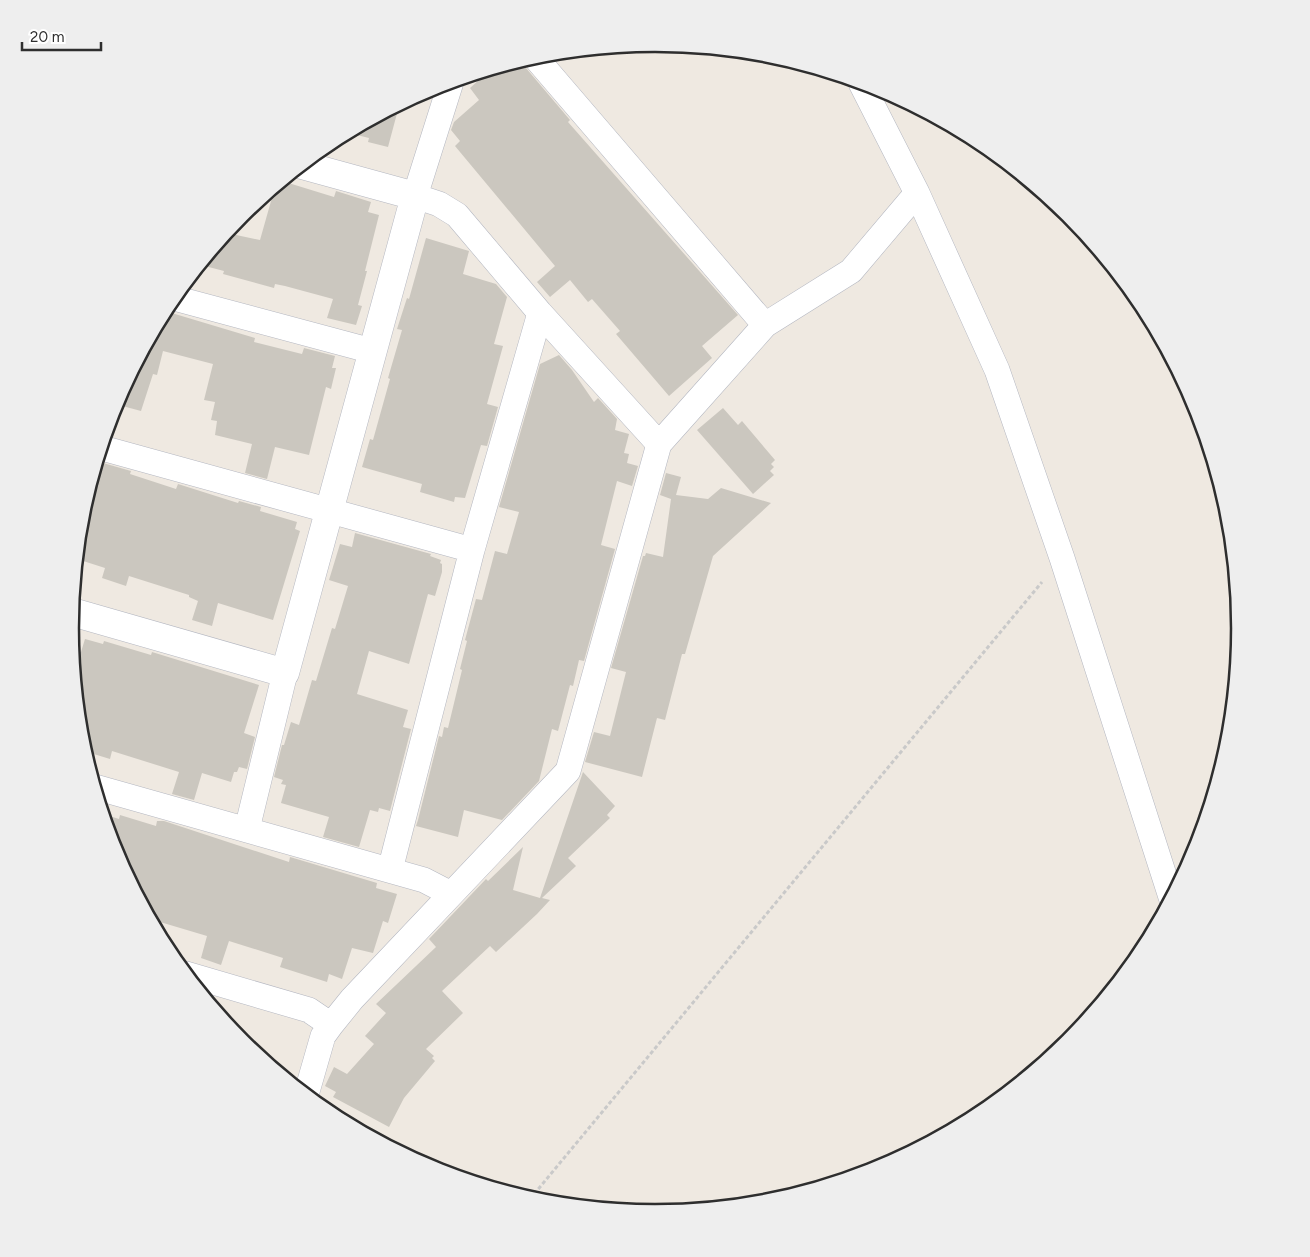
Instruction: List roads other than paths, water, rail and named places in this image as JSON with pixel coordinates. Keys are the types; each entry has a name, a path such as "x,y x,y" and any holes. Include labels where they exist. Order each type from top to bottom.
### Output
{"street":[{"path":"541,64 765,325"},
{"path":"247,829 284,673 415,196 448,91"},
{"path":"866,93 917,193 997,370 1062,558 1169,889"},
{"path":"311,167 415,196 439,204 457,215 540,313 659,444"},
{"path":"308,1088 323,1036 352,999 568,771 659,444 765,325 850,271 917,193"},
{"path":"182,300 372,351"},
{"path":"390,870 472,550 540,313"},
{"path":"108,450 472,550"},
{"path":"79,614 284,673"},
{"path":"102,789 424,880 451,894"},
{"path":"197,977 309,1010 331,1025"}]}
